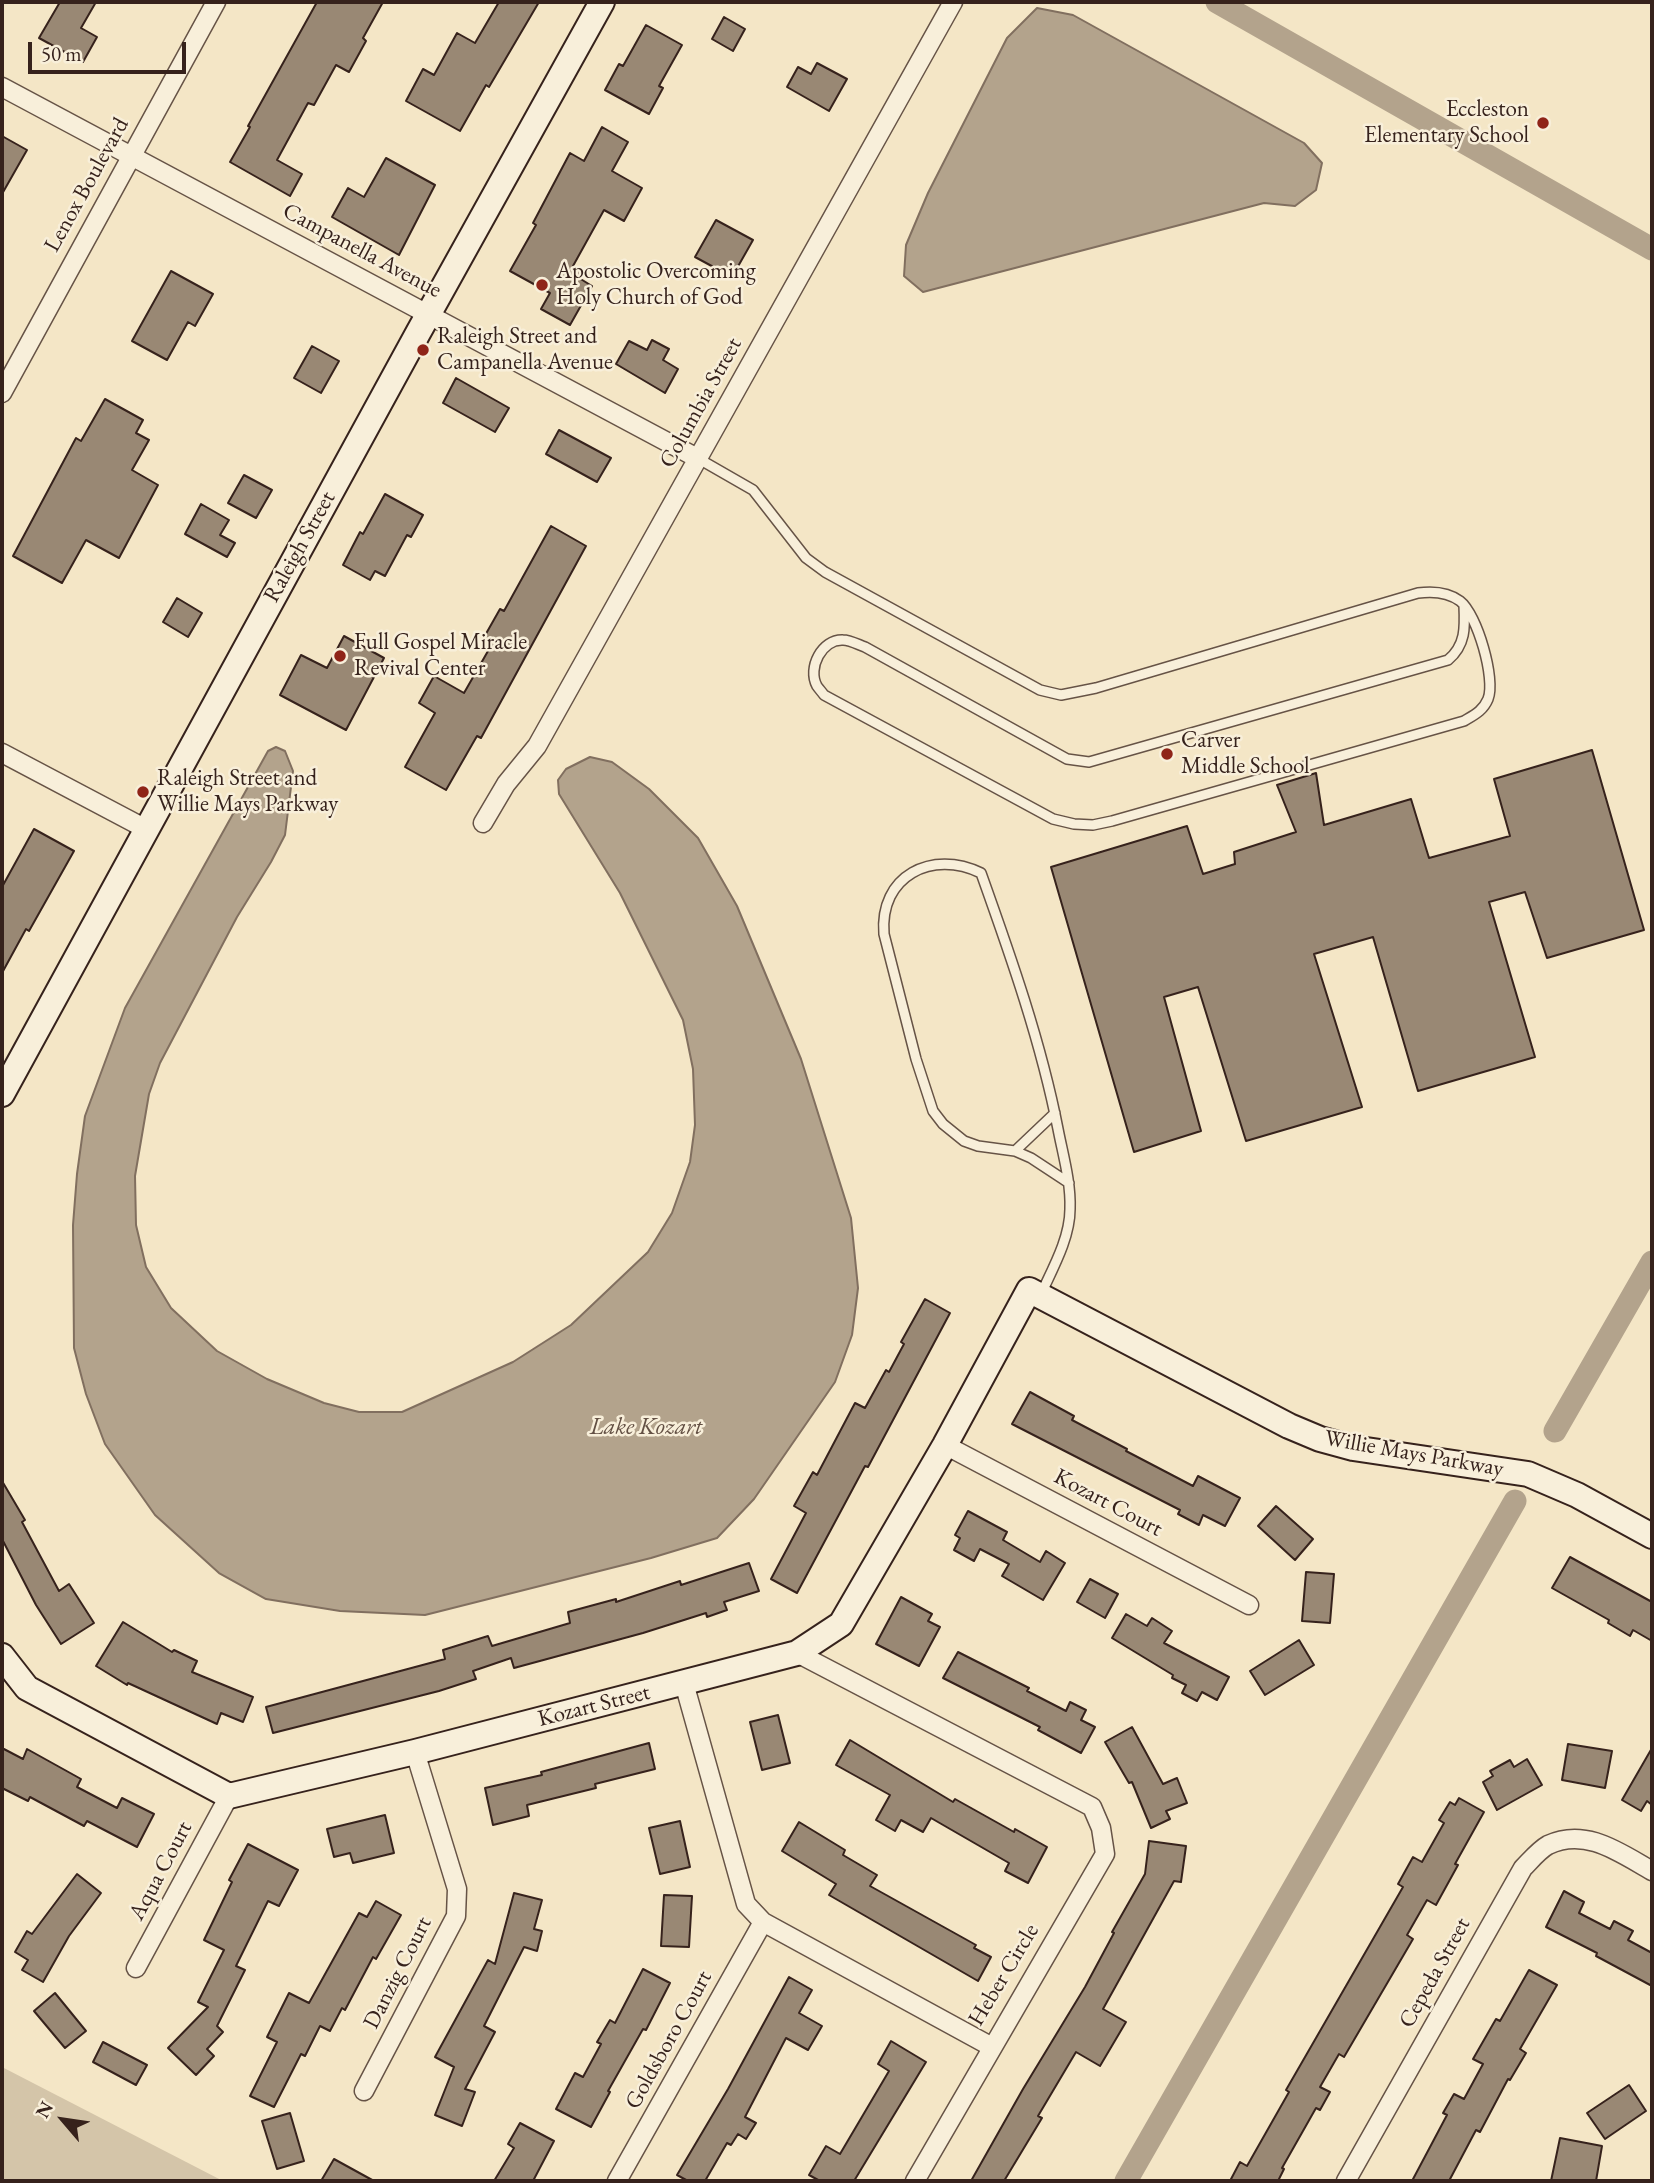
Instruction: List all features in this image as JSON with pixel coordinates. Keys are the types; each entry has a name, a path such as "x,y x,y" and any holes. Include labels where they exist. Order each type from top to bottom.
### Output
{"street":[{"name":"Lenox Boulevard","path":"2,393 216,2"},
{"name":"Raleigh Street","path":"2,1094 428,314 602,2"},
{"name":"Columbia Street","path":"483,823 506,784 537,746 953,2"},
{"name":"Campanella Avenue","path":"2,87 699,459"},
{"path":"2,753 146,829"},
{"name":"Kozart Street","path":"229,1796 415,1752 797,1653 841,1624 1035,1293"},
{"name":"Willie Mays Parkway","path":"1035,1293 1289,1426 1320,1439 1353,1448 1528,1474 1577,1495 1652,1536"},
{"name":"Kozart Court","path":"945,1445 1249,1605"},
{"name":"Heber Circle","path":"684,1683 746,1904 764,1922 992,2047 1105,1854 1101,1828 1092,1807 797,1653"},
{"path":"2,1656 27,1688 229,1796"},
{"name":"Danzig Court","path":"364,2091 456,1916 457,1889 415,1752"},
{"name":"Aqua Court","path":"136,1968 229,1796"},
{"name":"Cepeda Street","path":"1346,2181 1523,1868 1547,1846 1578,1839 1603,1843 1652,1871"},
{"name":"Goldsboro Court","path":"617,2181 764,1922"},
{"path":"915,2181 992,2047"}],"lane":[{"path":"699,459 753,490 806,558 825,572 1040,690 1061,695 1096,688 1418,593 1440,592 1459,600 1464,605 1469,610 1491,681 1489,698 1481,710 1464,721 1125,817 1093,825 1074,824 1053,819 1015,800 824,695 816,685 815,678 815,665 820,652 828,645 842,640 865,647 1067,759 1089,762 1448,660 1462,643 1465,629 1464,605"},
{"path":"1035,1293 1065,1240 1071,1210 1069,1183 1055,1114 1032,1023 981,873 971,868 937,863 917,869 900,881 882,916 884,934 916,1059 933,1111 943,1124 964,1141 978,1146 1015,1151 1031,1158 1069,1183"},
{"path":"1015,1151 1055,1114"}],"shaded area":[{"path":"2,2067 223,2181 2,2181"}],"water":[{"path":"1037,8 1073,15 1304,143 1322,163 1316,190 1295,206 1264,203 923,292 904,276 906,245 928,193 1007,38"},
{"name":"Lake Kozart","path":"276,747 285,751 293,771 285,835 237,917 160,1063 149,1094 135,1176 136,1225 146,1267 171,1308 217,1351 267,1379 324,1403 359,1412 402,1412 513,1362 571,1325 648,1252 672,1213 690,1162 695,1125 693,1069 683,1020 620,893 559,794 558,780 566,769 590,757 612,762 649,789 698,838 737,906 801,1059 851,1218 858,1288 852,1335 835,1382 754,1499 717,1538 651,1558 425,1615 340,1611 266,1599 219,1573 155,1515 105,1444 86,1394 74,1348 73,1225 85,1116 125,1008 268,751"}],"building":[{"path":"60,2 96,2 81,28 97,37 83,62 39,38"},
{"path":"317,2 383,2 363,38 366,41 349,72 336,65 314,105 308,103 277,160 302,174 290,196 230,162"},
{"path":"499,2 539,2 460,131 406,101 423,69 434,75 457,33 475,43"},
{"path":"724,17 745,29 733,51 712,39"},
{"path":"646,25 682,45 659,86 663,88 649,114 605,90 619,64 623,66"},
{"path":"817,63 847,79 829,111 787,87 798,67 811,74"},
{"path":"602,127 628,142 612,171 642,188 624,221 604,210 573,266 582,271 579,278 592,286 570,325 541,309 550,293 510,271 536,225 533,223 570,153 584,161"},
{"path":"2,136 27,150 2,194"},
{"path":"386,158 435,185 399,255 332,217 348,188 364,197"},
{"path":"716,220 753,240 732,277 695,257"},
{"path":"171,271 213,294 195,326 188,322 167,360 132,341"},
{"path":"652,340 669,349 663,360 678,369 665,393 616,364 629,341 647,350"},
{"path":"312,346 339,361 321,393 294,378"},
{"path":"456,378 509,408 495,432 443,403"},
{"path":"105,399 143,420 136,433 149,440 132,470 158,485 119,558 86,540 62,583 13,556 76,438 81,441"},
{"path":"559,430 611,458 597,482 546,454"},
{"path":"244,475 272,490 256,518 228,503"},
{"path":"385,494 423,515 411,537 407,535 385,576 375,571 370,580 343,565 360,532 363,534"},
{"path":"201,504 229,520 220,535 235,543 227,557 185,534"},
{"path":"551,526 586,546 481,738 477,736 446,790 405,767 435,713 419,703 434,676 464,693 492,644 483,639 500,609 504,611"},
{"path":"177,598 202,613 188,637 163,622"},
{"path":"344,636 384,658 346,730 280,695 301,655 327,668"},
{"path":"1592,750 1644,930 1547,958 1525,892 1489,902 1535,1057 1418,1091 1373,937 1314,954 1362,1107 1246,1141 1198,987 1164,997 1201,1131 1134,1152 1051,867 1187,826 1203,874 1235,864 1234,852 1296,832 1277,785 1316,773 1324,825 1411,799 1429,858 1510,836 1494,779"},
{"path":"34,829 74,851 2,973 2,887"},
{"path":"925,1299 950,1313 797,1593 771,1579 806,1513 794,1506 813,1472 817,1475 855,1403 865,1408 886,1370 889,1372 904,1344 901,1342"},
{"path":"1030,1392 1074,1416 1072,1420 1193,1486 1198,1476 1240,1498 1225,1526 1203,1515 1199,1525 1178,1514 1180,1510 1012,1424"},
{"path":"2,1481 25,1520 22,1522 59,1591 69,1584 94,1623 61,1644 36,1605 2,1539"},
{"path":"1276,1506 1313,1539 1295,1560 1258,1526"},
{"path":"968,1511 1007,1532 1003,1540 1040,1562 1046,1551 1065,1563 1043,1600 1002,1576 1009,1564 980,1549 974,1561 954,1550 960,1538 955,1535"},
{"path":"1570,1557 1652,1602 1652,1641 1633,1630 1630,1636 1608,1623 1609,1620 1552,1588"},
{"path":"749,1563 759,1591 724,1602 727,1610 707,1617 706,1613 514,1668 511,1658 473,1671 476,1679 439,1691 273,1733 266,1707 445,1659 443,1650 488,1636 492,1646 570,1623 568,1612 616,1599 616,1602 680,1581 681,1585"},
{"path":"1306,1572 1334,1574 1330,1623 1302,1621"},
{"path":"1090,1579 1118,1594 1105,1618 1077,1602"},
{"path":"901,1597 932,1614 928,1621 940,1627 919,1666 876,1644"},
{"path":"1126,1614 1147,1626 1152,1618 1172,1631 1164,1643 1229,1677 1217,1700 1202,1692 1197,1701 1182,1693 1186,1685 1112,1638"},
{"path":"123,1622 172,1652 174,1650 197,1661 192,1672 253,1697 243,1722 221,1713 217,1724 128,1683 127,1685 96,1666"},
{"path":"1299,1640 1314,1665 1265,1695 1250,1671"},
{"path":"958,1652 1029,1688 1027,1691 1066,1711 1070,1702 1086,1710 1081,1720 1095,1727 1081,1753 1038,1730 1040,1727 943,1678"},
{"path":"778,1715 790,1763 762,1770 750,1722"},
{"path":"1132,1727 1163,1784 1177,1778 1187,1803 1166,1811 1170,1819 1151,1828 1132,1782 1129,1783 1105,1742"},
{"path":"850,1740 953,1802 955,1799 1047,1847 1028,1883 1005,1871 1009,1863 931,1818 923,1832 901,1820 895,1831 876,1820 890,1795 836,1765"},
{"path":"649,1743 655,1769 595,1784 596,1788 527,1805 529,1816 493,1825 485,1788 542,1775 541,1772"},
{"path":"1568,1744 1612,1751 1605,1788 1562,1780"},
{"path":"2,1748 23,1759 27,1749 81,1779 77,1787 117,1808 122,1798 154,1814 137,1847 87,1821 84,1826 30,1797 28,1801 2,1788"},
{"path":"1652,1748 1652,1805 1647,1801 1641,1811 1622,1800"},
{"path":"1527,1759 1542,1785 1497,1810 1483,1782 1493,1776 1490,1771 1510,1760 1514,1767"},
{"path":"1459,1798 1484,1812 1436,1905 1427,1900 1407,1935 1413,1939 1344,2057 1339,2054 1320,2087 1330,2092 1320,2110 1316,2108 1282,2168 1284,2169 1278,2181 1230,2181 1240,2162 1247,2166 1289,2092 1286,2090 1403,1887 1398,1884 1413,1857 1422,1862 1444,1823 1439,1820 1450,1802 1455,1805"},
{"path":"385,1815 394,1853 353,1863 350,1853 334,1857 327,1829"},
{"path":"680,1821 690,1867 660,1874 649,1828"},
{"path":"799,1822 845,1850 843,1855 877,1875 870,1886 976,1945 974,1948 991,1957 978,1981 829,1895 836,1884 782,1851"},
{"path":"1149,1841 1186,1846 1181,1882 1174,1881 1103,2009 1126,2022 1100,2066 1076,2052 1038,2116 1042,2118 1004,2181 971,2181 1085,1987 1145,1874"},
{"path":"248,1844 298,1870 279,1906 268,1901 236,1966 245,1970 217,2026 223,2032 207,2049 214,2056 196,2075 168,2048 208,2007 198,2002 224,1950 204,1940 232,1882 229,1880"},
{"path":"77,1874 101,1893 69,1936 43,1982 22,1970 28,1960 15,1952 27,1931 32,1934"},
{"path":"1564,1891 1584,1902 1579,1913 1610,1929 1614,1921 1633,1931 1628,1940 1652,1953 1652,1986 1546,1927"},
{"path":"514,1893 542,1900 534,1929 542,1931 537,1951 524,1947 484,2026 495,2032 465,2089 475,2092 462,2126 435,2115 454,2067 435,2057 488,1960 495,1964"},
{"path":"664,1895 692,1896 689,1947 661,1946"},
{"path":"376,1901 401,1915 376,1959 373,1957 345,2010 342,2008 330,2031 320,2026 305,2056 301,2054 274,2107 250,2096 277,2042 267,2037 289,1993 309,2003 359,1913 367,1917"},
{"path":"643,1969 670,1983 646,2030 643,2029 608,2091 610,2092 591,2127 556,2109 575,2073 583,2077 601,2044 597,2042 610,2020 615,2023"},
{"path":"1529,1970 1557,1985 1520,2049 1526,2053 1510,2080 1508,2079 1480,2132 1476,2130 1449,2181 1412,2181 1447,2115 1443,2113 1454,2094 1464,2099 1483,2064 1473,2059 1496,2019 1500,2021"},
{"path":"789,1977 812,1990 799,2013 822,2026 808,2050 786,2038 745,2117 756,2123 746,2139 738,2134 731,2145 727,2143 705,2181 688,2181 677,2175"},
{"path":"55,1993 86,2031 65,2048 34,2011"},
{"path":"891,2041 926,2062 854,2181 820,2181 809,2175 826,2146 840,2154 889,2071 878,2064"},
{"path":"103,2042 147,2065 136,2085 93,2062"},
{"path":"1629,2085 1646,2111 1605,2139 1587,2113"},
{"path":"290,2113 304,2161 277,2169 262,2121"},
{"path":"520,2123 554,2141 533,2181 494,2181 514,2148 508,2144"},
{"path":"1560,2138 1602,2146 1596,2181 1551,2181"},
{"path":"334,2159 374,2181 321,2181"}],"waterway":[{"path":"1217,2 1652,249"},
{"path":"1555,1431 1652,1262"},
{"path":"1126,2181 1515,1501"}],"place":[{"name":"Eccleston Elementary School","path":"1543,123"},
{"name":"Apostolic Overcoming Holy Church of God","path":"542,285"},
{"name":"Raleigh Street and Campanella Avenue","path":"423,350"},
{"name":"Full Gospel Miracle Revival Center","path":"340,656"},
{"name":"Carver Middle School","path":"1167,754"},
{"name":"Raleigh Street and Willie Mays Parkway","path":"143,792"}]}
